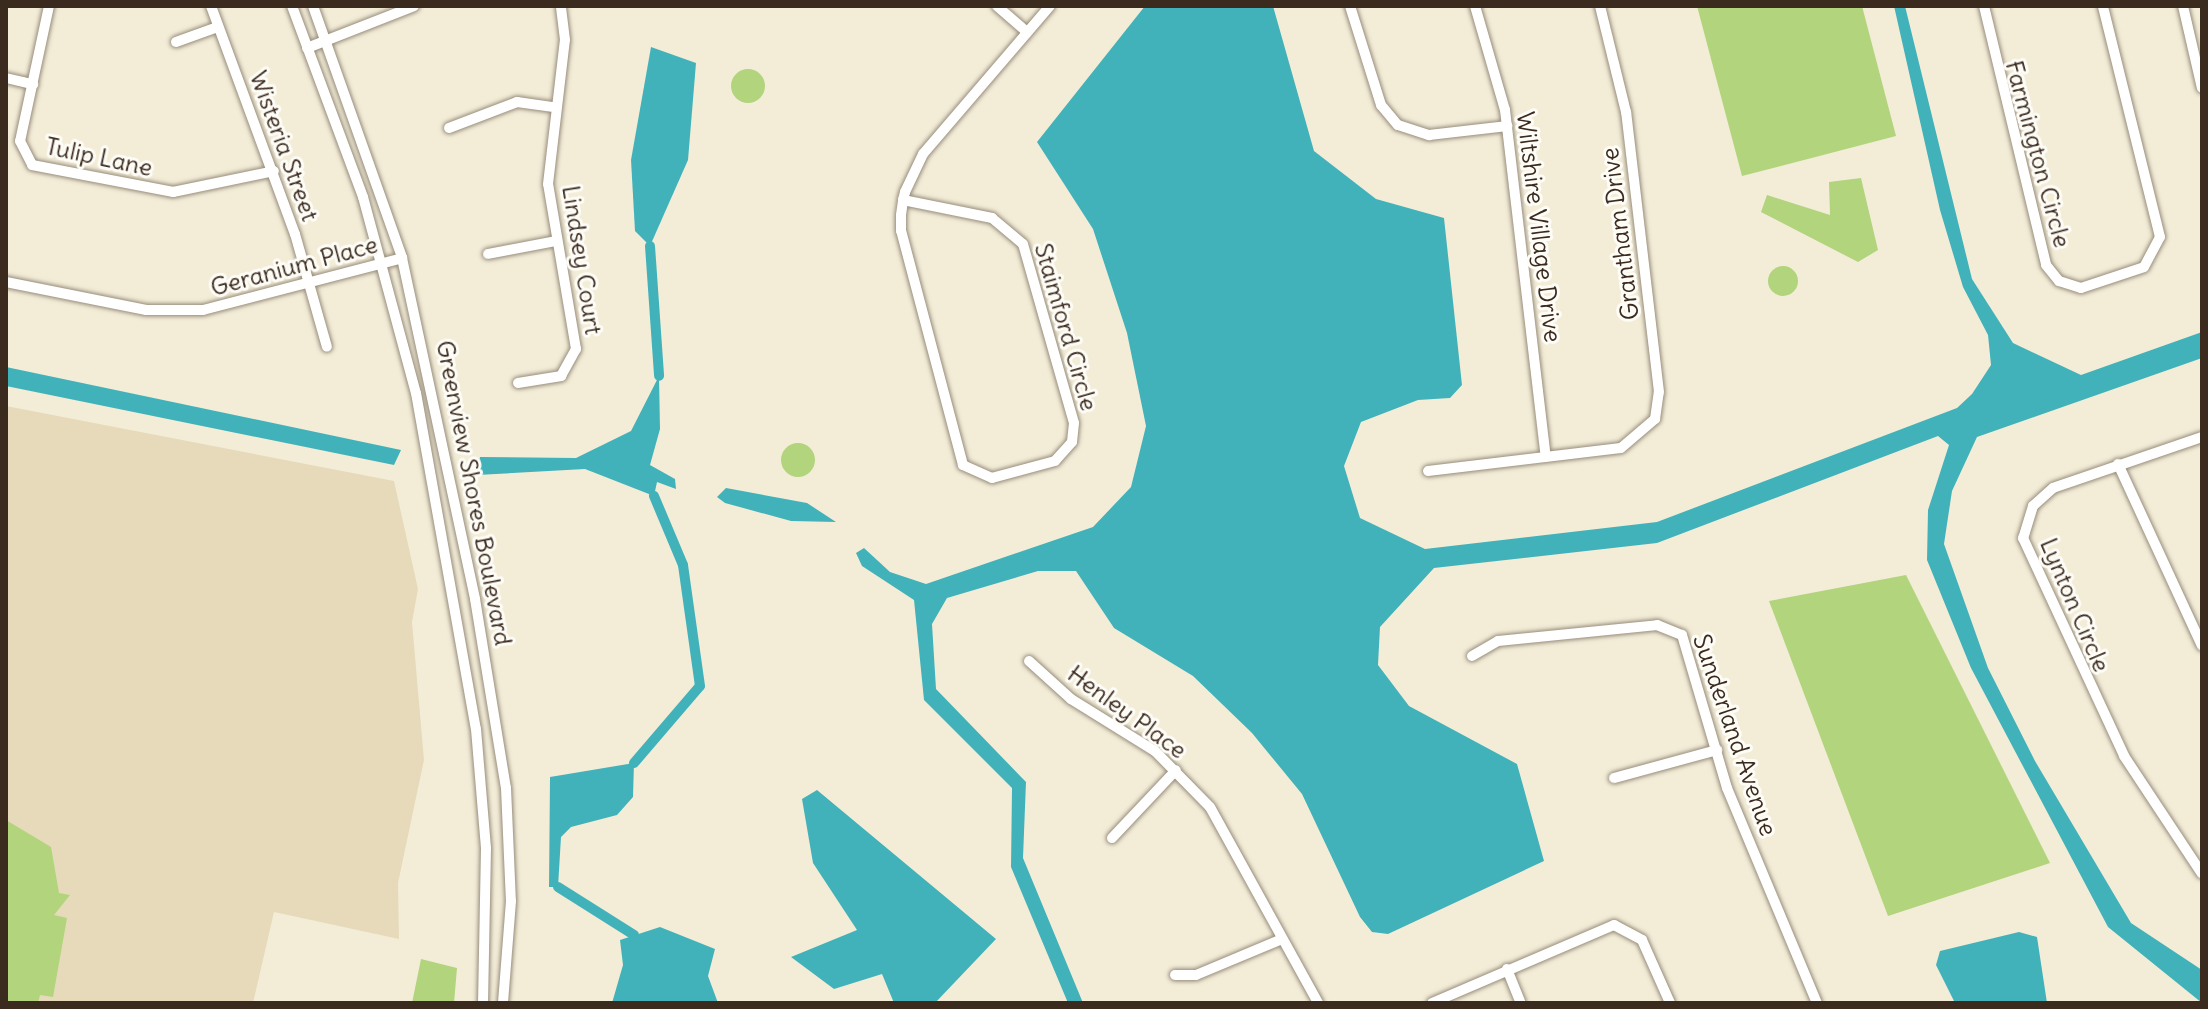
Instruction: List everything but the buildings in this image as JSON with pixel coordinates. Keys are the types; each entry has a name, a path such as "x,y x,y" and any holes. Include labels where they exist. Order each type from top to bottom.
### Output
{"street":[{"name":"Tulip Lane","path":"49,6 20,141 32,165 173,192 274,171"},
{"name":"Wisteria Street","path":"211,6 274,171 327,347"},
{"name":"Greenview Shores Boulevard","path":"292,6 384,264 455,602 483,792 483,1003"},
{"name":"Greenview Shores Boulevard","path":"313,6 402,258 475,599 507,803 511,901 503,1003"},
{"path":"307,48 394,10 414,6"},
{"name":"Lindsey Court","path":"518,383 555,379 575,355 548,184 554,107 565,40 561,6"},
{"path":"997,6 1027,32"},
{"path":"903,200 927,147 1050,6"},
{"path":"1350,6 1381,105 1398,125 1429,135 1507,126"},
{"name":"Wiltshire Village Drive","path":"1475,6 1507,126 1546,457"},
{"name":"Grantham Drive","path":"1546,457 1627,446 1652,425 1659,392 1624,103 1600,6"},
{"name":"Farmington Circle","path":"1984,6 2001,102 2046,265 2059,281 2081,288 2144,267 2160,237 2103,6"},
{"path":"2183,6 2202,88"},
{"path":"176,42 218,27"},
{"path":"6,78 33,84"},
{"path":"449,128 517,102 554,107"},
{"name":"Staimford Circle","path":"903,200 992,218 1023,244 1074,423 1069,448 1055,461 992,478 963,465 904,256 903,200"},
{"path":"488,254 556,241"},
{"name":"Geranium Place","path":"6,282 175,311 231,306 402,258"},
{"name":"Lynton Circle","path":"2202,437 2118,464 2042,496 2027,518 2024,544 2124,756 2202,874"},
{"path":"1428,471 1546,457"},
{"path":"2118,464 2202,646"},
{"path":"455,602 475,599"},
{"name":"Sunderland Avenue","path":"1472,656 1498,641 1671,627 1689,647 1717,750 1817,1003"},
{"name":"Henley Place","path":"1029,661 1176,770 1235,841 1282,939 1318,1003"},
{"path":"1614,778 1717,750"},
{"path":"1112,838 1176,770"},
{"path":"1432,1003 1507,969 1620,926 1642,940 1670,1003"},
{"path":"1175,975 1196,975 1282,939"},
{"path":"1507,969 1521,1003"}],"shaded area":[{"path":"6,406 394,481 418,589 412,622 424,760 398,883 399,939 274,912 253,1003 6,1003"}],"green space":[{"path":"1697,6 1862,6 1896,136 1742,176"},
{"path":"748,69 760,74 765,86 760,98 748,103 736,98 731,86 736,74"},
{"path":"1861,178 1878,250 1858,262 1761,212 1767,195 1830,215 1829,182"},
{"path":"1783,266 1794,270 1798,281 1794,292 1783,296 1772,292 1768,281 1772,270"},
{"path":"798,443 810,448 815,460 810,472 798,477 786,472 781,460 786,448"},
{"path":"1906,575 2050,863 1888,916 1769,601"},
{"path":"6,820 51,847 59,893 70,895 54,915 67,918 53,997 40,995 38,1003 6,1003"},
{"path":"421,959 457,968 454,1003 412,1003"}],"water":[{"path":"1145,6 1273,6 1314,151 1376,199 1444,218 1462,385 1450,398 1418,400 1361,422 1344,466 1360,518 1425,549 1657,522 1957,408 1972,394 1991,365 1988,335 1963,287 1940,210 1894,6 1905,6 1972,279 2013,343 2081,375 2202,332 2202,358 1977,437 1952,491 1944,544 1988,668 2035,761 2131,923 2202,970 2202,1003 2108,927 1971,668 1927,560 1928,510 1949,445 1938,436 1657,543 1434,568 1380,627 1378,665 1409,706 1517,764 1544,861 1388,934 1372,932 1360,917 1302,794 1252,733 1193,676 1114,628 1076,571 1038,571 947,598 932,624 936,689 1026,782 1023,858 1083,1003 1068,1003 1011,867 1012,788 924,700 914,600 862,566 856,553 864,548 890,572 926,584 1093,527 1131,487 1146,426 1127,333 1093,229 1037,142"},
{"path":"651,47 696,63 688,160 650,246 635,231 631,160"},
{"path":"6,367 401,450 394,465 6,386"},
{"path":"659,376 660,429 650,465 675,479 676,489 657,482 654,496 585,469 477,475 480,457 576,458 631,431"},
{"path":"726,488 807,503 836,522 791,521 725,503 717,497"},
{"path":"634,763 633,797 617,815 571,827 561,837 558,887 549,887 550,777"},
{"path":"817,790 996,939 935,1003 894,1003 882,974 834,989 791,957 857,930 813,863 802,799"},
{"path":"660,927 715,949 708,976 718,1003 612,1003 623,965 620,940"},
{"path":"2019,932 2037,937 2047,1003 1955,1003 1936,965 1940,951"}],"waterway":[{"path":"650,246 659,376"},
{"path":"634,763 700,686 683,565 654,496"},
{"path":"558,887 634,935"}]}
